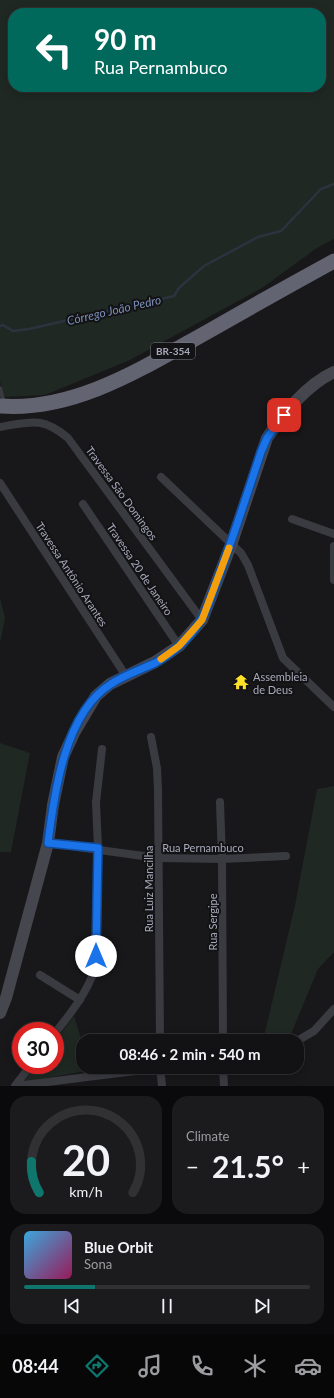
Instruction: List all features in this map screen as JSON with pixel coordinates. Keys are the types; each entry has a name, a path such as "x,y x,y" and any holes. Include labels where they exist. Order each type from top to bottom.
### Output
{"highway":[{"name":"BR-354","path":"3,407 28,406 57,402 115,381 144,367 334,261"}],"street":[{"path":"0,1013 6,998 48,843 63,757 74,733 96,696 110,684 155,662 179,646 202,620 231,545 267,438 277,423 316,383 334,372"},
{"name":"Travessa São Domingos","path":"0,427 33,421 41,422 59,430 68,438 202,620"},
{"path":"161,477 241,553 248,565 283,658 334,707"},
{"name":"Travessa Antônio Arantes","path":"0,484 126,676"},
{"name":"Travessa 20 de Janeiro","path":"83,504 179,646"},
{"path":"292,519 334,534"},
{"path":"334,546 334,580"},
{"name":"Rua Luiz Mancilha","path":"151,737 157,775 160,1034"},
{"path":"63,1022 80,1000 90,983 96,956 98,848 96,802 102,749"},
{"name":"Rua Sergipe","path":"220,802 222,859 223,1034"},
{"name":"Rua Pernambuco","path":"48,843 98,848 158,858 222,859 286,856"},
{"path":"40,975 80,1000"},
{"path":"304,1039 329,1016 334,1008"},
{"path":"16,1086 25,1074"},
{"path":"16,1086 109,1074"},
{"path":"162,1086 163,1074"},
{"path":"223,1074 224,1086"}],"lane":[{"path":"0,388 3,407"}],"shaded area":[{"path":"0,0 334,0 334,239 317,248 262,288 130,360 45,395 4,397 0,381"},
{"path":"0,598 5,618 0,643"},
{"path":"0,743 30,753 11,852 0,852"},
{"path":"334,786 334,952 318,969 291,1034 265,1034 295,905 317,789"},
{"path":"74,1016 80,1034 76,1034 76,1073 24,1082 30,1074 64,1074 64,1029"}],"waterway":[{"name":"Córrego João Pedro","path":"0,326 3,325 13,331 29,329 174,296 179,288 204,266 258,237 281,231 321,189 334,184"}],"slow traffic":[{"path":"161,659 179,646 202,620 229,548"}],"place":[{"name":"Assembleia de Deus","path":"241,682"}],"route":[{"path":"96,956 98,848 48,843 53,806 63,757 85,711 96,696 110,684 155,662 179,646 202,620 231,545 261,452 267,438 284,415"}]}
